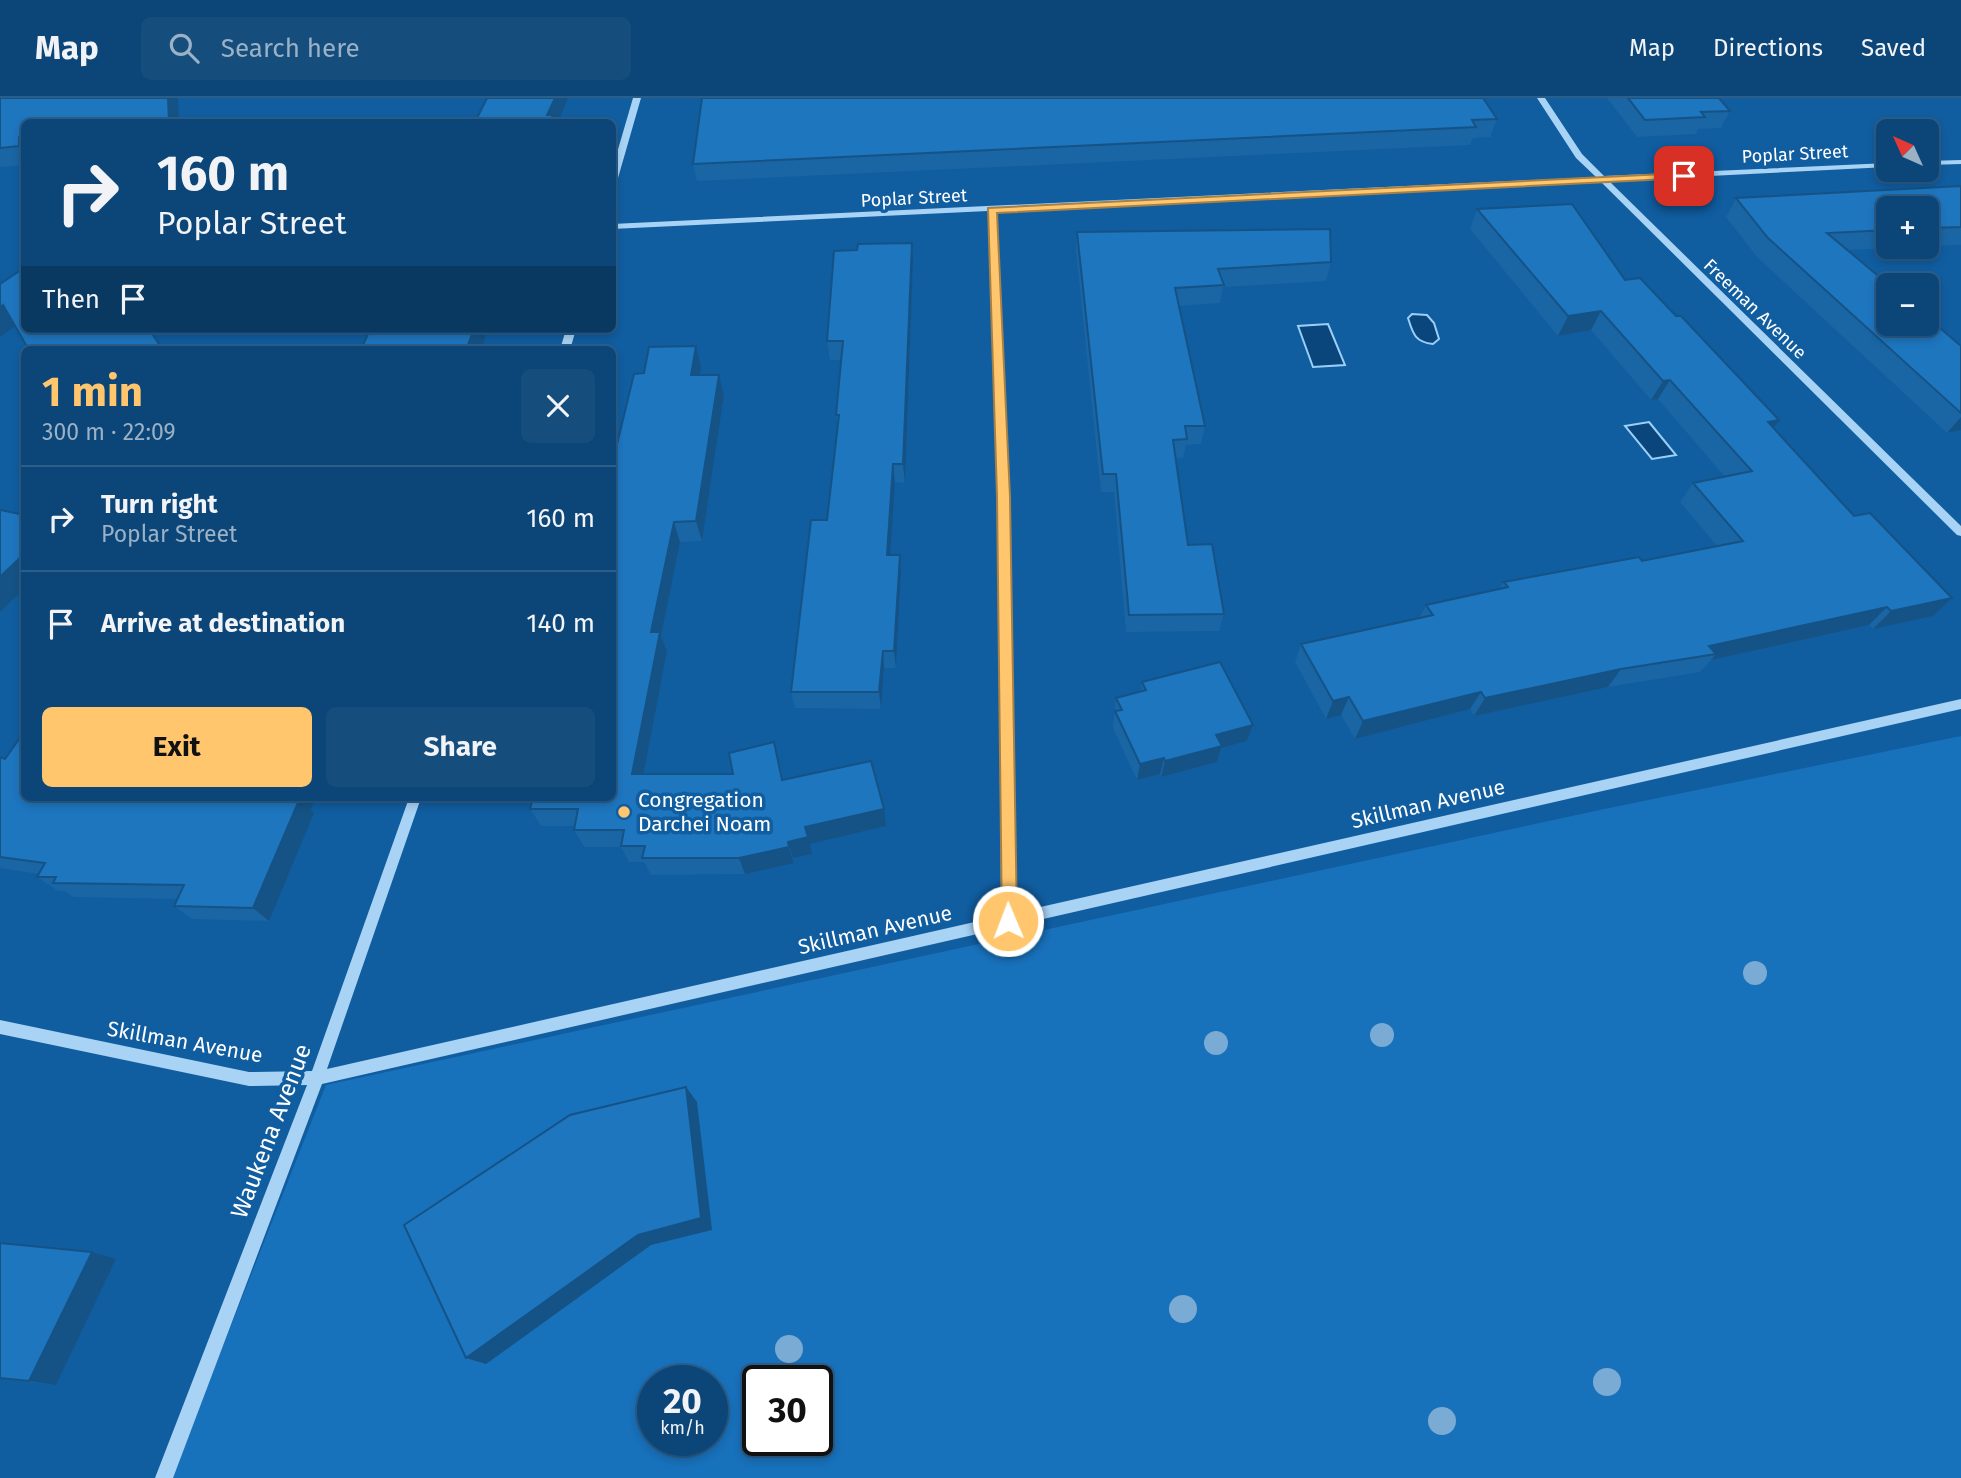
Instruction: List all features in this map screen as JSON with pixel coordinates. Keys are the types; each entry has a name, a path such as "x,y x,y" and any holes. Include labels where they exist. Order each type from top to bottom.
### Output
{"street":[{"path":"616,171 637,98"},
{"name":"Freeman Avenue","path":"1541,98 1579,156 1607,180 1671,249 1961,532"},
{"path":"1939,163 1961,162"},
{"name":"Poplar Street","path":"616,227 1876,166"},
{"path":"992,210 1004,497 1008,921"},
{"name":"Skillman Avenue","path":"0,1027 249,1079 317,1077 1961,704"},
{"name":"Waukena Avenue","path":"164,1478 317,1077 414,801"}],"shaded area":[{"path":"1412,314 1427,315 1434,323 1439,339 1433,344 1418,339 1408,318"},
{"path":"1328,324 1345,365 1313,367 1298,326"},
{"path":"1649,422 1676,455 1652,459 1625,426"},
{"path":"1961,736 1961,1478 171,1478 326,1085 1609,808"}],"building":[{"path":"0,98 168,98 169,119 21,119 19,146 0,148"},
{"path":"487,98 555,98 547,115 553,115 551,119 476,119"},
{"path":"702,98 1483,98 1497,119 1472,120 1476,127 693,164"},
{"path":"1628,98 1719,98 1730,111 1701,112 1705,117 1645,120"},
{"path":"1961,186 1961,227 1939,228 1939,196 1876,196 1876,231 1827,233 1876,274 1876,336 1768,238 1736,198"},
{"path":"1572,204 1625,280 1640,278 1676,316 1681,316 1779,420 1768,422 1854,516 1870,513 1952,598 1891,611 1887,607 1709,646 1716,654 1621,669 1485,698 1481,692 1363,721 1349,697 1333,701 1301,644 1433,615 1426,605 1508,587 1504,582 1639,557 1642,561 1743,541 1693,483 1752,471 1670,380 1663,381 1601,311 1568,316 1477,209"},
{"path":"1330,229 1331,262 1218,269 1224,285 1175,288 1205,426 1185,426 1187,439 1173,440 1188,545 1212,544 1224,614 1129,615 1116,474 1103,474 1077,232"},
{"path":"912,243 903,464 893,464 887,555 900,555 894,651 883,651 879,692 791,692 811,520 827,520 839,415 836,415 843,341 827,341 834,251 857,250 858,244"},
{"path":"21,270 21,333 152,333 160,346 27,346 3,305 0,308 0,284"},
{"path":"1939,327 1961,346 1961,413 1876,336 1939,336"},
{"path":"368,333 472,333 468,346 363,346"},
{"path":"696,346 691,375 719,375 696,521 674,522 651,632 660,632 632,774 733,774 729,753 774,742 782,780 871,761 884,809 805,827 808,837 788,842 789,847 739,858 642,858 645,846 621,846 624,830 574,830 578,809 530,809 532,801 616,801 616,448 634,374 644,373 649,347"},
{"path":"0,511 21,514 21,557 0,577"},
{"path":"1220,662 1253,725 1216,735 1222,746 1165,761 1164,758 1140,764 1115,711 1122,710 1116,698 1146,690 1142,682"},
{"path":"21,736 21,801 299,801 253,908 174,906 184,885 53,883 56,877 37,877 45,863 0,857 0,757 5,759"},
{"path":"686,1087 701,1218 638,1235 466,1358 404,1225 570,1115"},
{"path":"0,1243 92,1252 29,1381 0,1378"}],"place":[{"name":"Congregation Darchei Noam","path":"624,812"}],"route":[{"path":"1008,921 1004,497 992,210 1684,176"}]}
